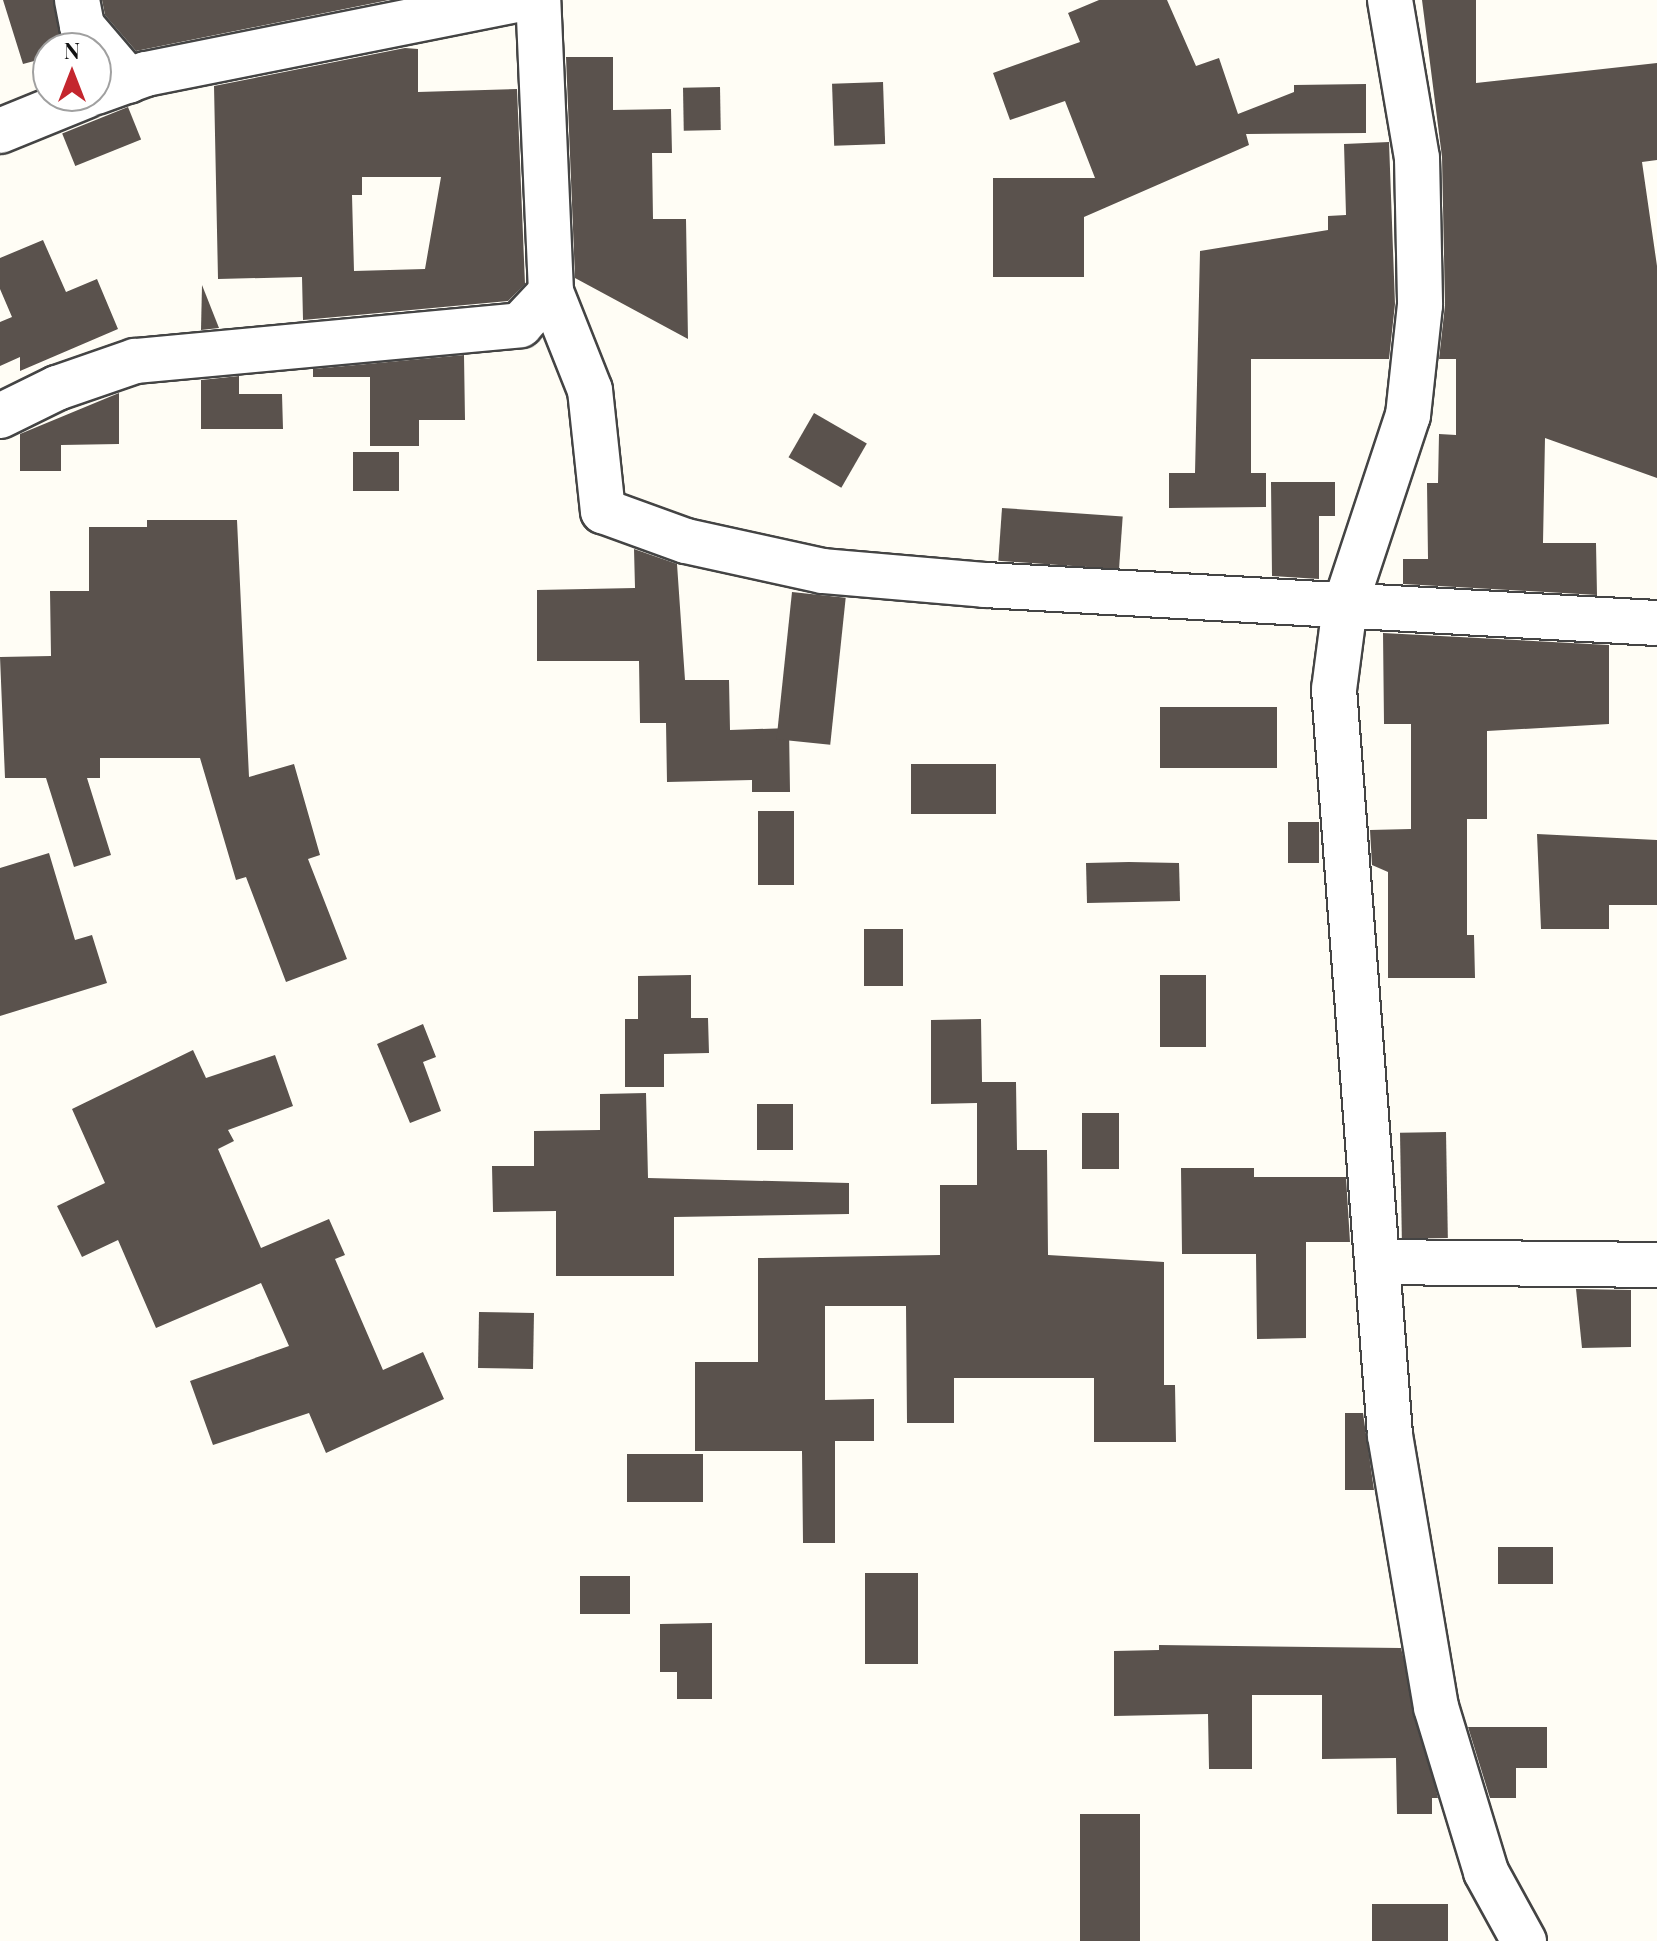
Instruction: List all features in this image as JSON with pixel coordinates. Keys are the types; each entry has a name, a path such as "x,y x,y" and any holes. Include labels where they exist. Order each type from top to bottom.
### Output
{"street":[{"path":"77,0 85,32"},
{"path":"112,87 517,0"},
{"path":"538,0 551,292 590,390 603,511 686,541 823,571 1345,606 1657,623"},
{"path":"1390,0 1417,158 1420,305 1408,415 1345,606 1334,689 1390,1435 1436,1707 1486,1872 1524,1941"},
{"path":"0,131 47,112"},
{"path":"0,416 57,388 135,361 520,325 551,292"},
{"path":"1377,1262 1657,1265"}],"building":[{"path":"3,0 53,0 63,32 32,32 32,62 23,64"},
{"path":"102,0 389,0 136,51 105,15"},
{"path":"1099,0 1167,0 1196,66 1219,58 1238,114 1294,92 1294,85 1366,84 1366,133 1246,134 1249,145 1084,217 1084,277 993,277 993,178 1095,178 1065,101 1010,120 993,73 1080,42 1068,13"},
{"path":"1422,0 1476,0 1476,83 1657,63 1657,160 1642,162 1657,266 1657,478 1545,438 1543,543 1596,543 1597,595 1403,584 1403,559 1428,559 1427,483 1438,483 1439,434 1456,435 1456,359 1439,359 1445,305 1442,157"},
{"path":"405,48 418,49 418,92 517,89 525,284 508,301 303,320 302,277 218,279 214,86","holes":["362,177 441,177 425,269 354,271 352,195 362,195"]},
{"path":"566,57 613,57 613,110 671,109 672,153 652,153 653,219 686,219 688,339 575,278"},
{"path":"883,82 885,144 834,146 832,84"},
{"path":"720,87 721,130 684,131 683,88"},
{"path":"128,107 141,139 75,166 62,134"},
{"path":"1389,142 1395,304 1389,359 1251,359 1251,473 1266,473 1266,507 1169,508 1169,473 1195,473 1200,251 1328,230 1328,216 1346,215 1344,144"},
{"path":"43,240 66,292 97,279 118,329 20,371 20,357 0,366 0,322 12,317 0,289 0,258"},
{"path":"202,285 219,328 201,330"},
{"path":"464,355 465,420 419,420 419,446 370,446 370,377 313,377 313,369"},
{"path":"239,376 239,394 282,394 283,429 201,429 201,380"},
{"path":"119,393 119,444 61,445 61,471 20,471 20,434"},
{"path":"814,413 867,444 841,488 788,457"},
{"path":"353,452 399,452 399,491 353,491"},
{"path":"1271,482 1335,482 1335,516 1319,516 1319,579 1272,576"},
{"path":"1002,508 1123,516 1119,569 998,561"},
{"path":"147,520 237,520 249,777 294,764 320,855 308,859 347,959 286,982 246,877 236,880 200,758 100,758 100,778 87,778 111,855 74,867 46,778 5,778 0,657 51,656 50,591 89,591 89,527 147,527"},
{"path":"634,549 677,564 685,680 729,680 730,730 789,728 790,792 752,792 752,780 667,782 666,723 640,723 639,661 537,661 537,590 635,588"},
{"path":"792,592 846,598 830,745 777,739"},
{"path":"1383,633 1609,645 1609,724 1487,731 1487,819 1467,819 1467,935 1474,935 1475,978 1388,978 1388,872 1372,865 1370,830 1411,829 1411,724 1384,724"},
{"path":"1160,707 1277,707 1277,768 1160,768"},
{"path":"911,764 996,764 996,814 911,814"},
{"path":"758,811 794,811 794,885 758,885"},
{"path":"1288,822 1319,822 1319,863 1288,863"},
{"path":"1537,834 1657,840 1657,905 1609,905 1609,929 1541,929"},
{"path":"49,853 75,940 92,935 107,983 0,1016 0,868"},
{"path":"1086,863 1179,863 1180,901 1087,903"},
{"path":"864,929 903,929 903,986 864,986"},
{"path":"691,975 691,1018 708,1018 709,1053 664,1054 664,1087 625,1087 625,1019 638,1019 638,976"},
{"path":"1160,975 1206,975 1206,1047 1160,1047"},
{"path":"981,1019 982,1082 1016,1082 1017,1150 1047,1150 1048,1255 1164,1262 1164,1385 1175,1385 1176,1442 1094,1442 1094,1378 954,1378 954,1423 907,1423 906,1306 825,1306 825,1400 874,1399 874,1441 835,1441 835,1543 803,1543 802,1451 695,1451 695,1362 758,1362 758,1258 940,1255 940,1185 977,1185 977,1103 931,1104 931,1020"},
{"path":"423,1024 436,1057 423,1062 441,1111 410,1123 377,1044"},
{"path":"193,1050 206,1078 275,1055 293,1106 228,1130 234,1141 218,1149 261,1248 329,1219 345,1255 335,1259 383,1370 423,1352 444,1399 326,1453 309,1413 213,1445 190,1381 289,1346 261,1283 156,1328 118,1240 82,1257 57,1206 105,1183 72,1109"},
{"path":"646,1093 648,1178 849,1183 849,1214 674,1217 674,1276 556,1276 556,1211 493,1212 492,1166 534,1166 534,1131 600,1130 600,1094"},
{"path":"757,1104 793,1104 793,1150 757,1150"},
{"path":"1082,1113 1119,1113 1119,1169 1082,1169"},
{"path":"1446,1132 1448,1238 1402,1239 1400,1133"},
{"path":"1181,1168 1254,1168 1254,1177 1346,1177 1350,1242 1306,1242 1306,1338 1257,1339 1256,1254 1182,1254"},
{"path":"1576,1289 1631,1290 1631,1347 1582,1348"},
{"path":"479,1312 534,1313 533,1369 478,1368"},
{"path":"1345,1413 1363,1413 1374,1490 1345,1490"},
{"path":"627,1454 703,1454 703,1502 627,1502"},
{"path":"1498,1547 1553,1547 1553,1584 1498,1584"},
{"path":"865,1573 918,1573 918,1664 865,1664"},
{"path":"580,1576 630,1576 630,1614 580,1614"},
{"path":"712,1623 712,1699 677,1699 677,1672 660,1672 660,1624"},
{"path":"1159,1645 1401,1648 1438,1798 1432,1798 1432,1814 1397,1814 1396,1758 1322,1759 1322,1695 1252,1695 1252,1769 1209,1769 1208,1714 1114,1716 1114,1651 1159,1650"},
{"path":"1468,1727 1547,1727 1547,1768 1516,1768 1516,1798 1490,1798"},
{"path":"1080,1814 1140,1814 1140,1941 1080,1941"},
{"path":"1372,1904 1448,1904 1448,1941 1372,1941"}]}
